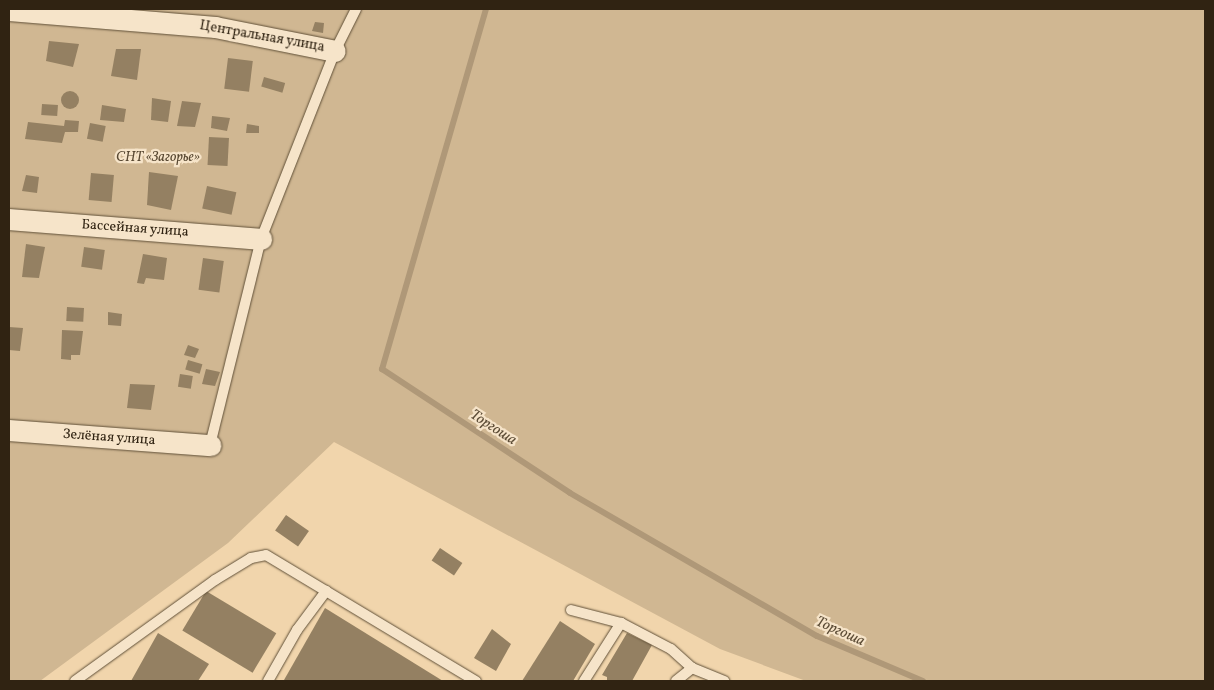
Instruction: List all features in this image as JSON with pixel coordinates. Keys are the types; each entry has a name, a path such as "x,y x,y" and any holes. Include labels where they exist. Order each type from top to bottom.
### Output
{"street":[{"name":"Центральная улица","path":"9,10 215,27 335,51"},
{"name":"Бассейная улица","path":"9,220 261,239"},
{"name":"Зелёная улица","path":"9,430 210,445"}],"lane":[{"path":"210,445 261,239 335,51 356,9"},
{"path":"75,681 215,580 251,558 266,555 476,681"},
{"path":"268,681 297,630 326,591"},
{"path":"571,610 621,623 671,649 692,668 724,681"},
{"path":"584,681 621,623"},
{"path":"676,681 692,668"}],"green space":[{"name":"СНТ «Загорье»","path":"9,9 1205,9 1205,681 806,681 720,649 334,442 228,543 40,681 9,681"}],"building":[{"path":"315,22 324,23 323,33 312,31"},
{"path":"49,41 79,44 73,67 46,61"},
{"path":"116,49 141,49 137,80 111,76"},
{"path":"228,58 253,61 249,92 224,89"},
{"path":"264,77 285,83 282,93 261,87"},
{"path":"66,91 74,91 79,96 77,107 66,109 61,104 61,96"},
{"path":"152,98 171,101 168,122 151,120"},
{"path":"182,101 201,103 195,127 177,126"},
{"path":"42,104 58,105 57,116 41,115"},
{"path":"102,105 126,109 124,122 100,120"},
{"path":"212,116 230,118 227,131 211,128"},
{"path":"65,120 79,121 78,132 65,132 62,143 25,139 28,122 64,126"},
{"path":"90,123 106,126 103,142 87,139"},
{"path":"247,124 259,126 259,133 246,133"},
{"path":"209,137 229,138 228,166 208,165"},
{"path":"149,172 178,176 171,210 147,205"},
{"path":"91,173 114,175 112,202 89,200"},
{"path":"26,175 39,177 37,193 22,191"},
{"path":"207,186 236,192 232,215 202,208"},
{"path":"26,244 45,247 39,278 22,277"},
{"path":"84,247 105,250 102,270 81,267"},
{"path":"143,254 167,258 164,280 146,278 144,284 137,283"},
{"path":"203,258 224,261 219,293 199,290"},
{"path":"67,307 84,308 83,322 66,321"},
{"path":"108,312 122,314 121,326 108,325"},
{"path":"9,327 23,328 20,351 9,350"},
{"path":"62,330 83,331 80,355 71,355 71,360 61,359"},
{"path":"188,345 199,349 195,358 184,355"},
{"path":"188,360 202,364 200,374 185,370"},
{"path":"206,369 220,372 215,386 202,384"},
{"path":"180,374 193,376 191,389 178,387"},
{"path":"130,384 155,385 151,410 127,408"},
{"path":"286,515 309,531 298,547 275,531"},
{"path":"440,548 462,563 454,576 432,560"},
{"path":"206,591 276,633 253,673 182,630"},
{"path":"325,608 443,681 284,680"},
{"path":"560,621 595,644 573,681 522,681"},
{"path":"492,629 511,644 496,671 474,658"},
{"path":"158,633 209,664 198,681 131,681"},
{"path":"627,633 652,645 632,681 607,681 607,677 602,675"}],"waterway":[{"name":"Торгоша","path":"486,9 382,369 570,493 817,636 923,681"}]}
